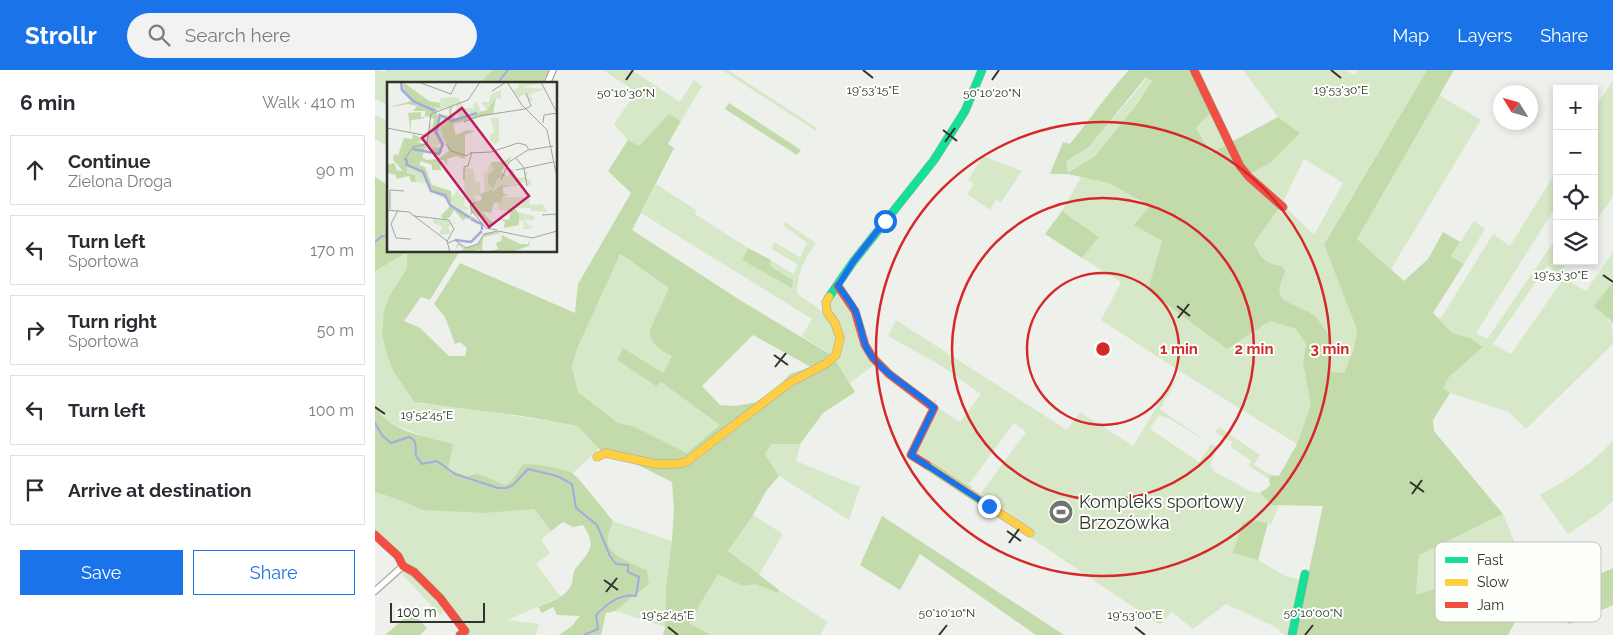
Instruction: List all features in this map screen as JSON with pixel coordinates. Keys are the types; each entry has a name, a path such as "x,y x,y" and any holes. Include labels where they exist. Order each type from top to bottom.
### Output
{"street":[{"path":"548,82 553,70"},
{"path":"597,457 605,453 654,464 668,465 686,462 789,383 827,363 835,355 840,338 835,323 827,312 826,302 853,262 934,160 965,111 982,70"},
{"path":"1194,70 1240,166 1249,178 1283,207"},
{"path":"838,286 850,302 856,314 863,340 875,360 934,408 911,455 1030,533"},
{"path":"375,535 398,556 403,566 414,572 440,598 457,619 462,633"},
{"path":"375,591 403,566"},
{"path":"1292,635 1305,574"}],"green space":[{"path":"375,70 385,72 386,70 492,70 481,82 387,82 387,105 375,99"},
{"path":"492,70 549,70 543,82 481,82"},
{"path":"603,70 632,70 680,102 694,80 702,86 681,121 669,115 639,146 628,140 614,124 636,92"},
{"path":"722,70 728,70 817,128 816,131"},
{"path":"1129,70 1191,70 1211,112 1196,128 1211,153 1278,117 1300,133 1271,162 1245,177 1279,208 1254,243 1259,253 1267,262 1282,266 1285,271 1279,288 1281,297 1316,317 1329,335 1329,371 1344,373 1354,348 1357,330 1324,244 1427,70 1454,70 1357,239 1404,281 1428,259 1443,232 1460,242 1451,256 1464,264 1433,313 1452,333 1470,338 1483,347 1449,377 1443,388 1450,393 1433,420 1434,431 1503,514 1446,542 1435,542 1435,547 1419,555 1416,595 1435,589 1435,622 1515,622 1508,635 1295,635 1323,506 1272,505 1260,493 1270,486 1269,479 1271,475 1279,476 1297,444 1311,405 1303,363 1306,344 1296,329 1270,321 1227,349 1148,290 1162,241 1134,225 1150,206 1108,183 1068,174 1050,174 1063,142 1070,144","holes":["1146,77 1152,81 1138,103 1095,156 1068,173 1066,162 1089,147"]},
{"path":"1243,70 1346,70 1354,75 1358,70 1427,70 1324,243 1357,330 1354,348 1344,373 1329,371 1319,323 1310,314 1288,303 1281,297 1279,286 1282,266 1265,261 1257,251 1254,242 1244,177 1300,133 1278,117","holes":["1304,159 1343,183 1314,235 1282,204"]},
{"path":"1147,77 1152,81 1137,105 1095,156 1068,174 1066,163 1089,147"},
{"path":"1613,80 1613,197 1598,218 1598,130 1598,104"},
{"path":"1439,95 1481,120 1391,269 1357,239"},
{"path":"729,103 801,150 797,155 725,109"},
{"path":"1211,112 1226,145 1211,153 1196,128"},
{"path":"669,114 681,121 668,144 674,148 632,230 743,302 833,356 855,392 823,413 800,444 771,444 765,454 779,476 766,491 753,515 728,551 779,590 777,593 756,584 743,586 718,574 689,623 711,635 663,635 674,509 672,482 634,463 607,454 599,449 578,426 522,416 414,402 394,373 382,334 384,311 390,295 407,268 407,252 458,252 430,300 421,297 404,321 420,328 449,356 465,356 467,348 460,342 455,344 445,317 434,304 460,263 575,313 578,284 631,193 608,171 628,140 639,146","holes":["620,254 669,288 649,332 657,347 672,356 663,373 623,348 617,360 656,386 661,382 720,425 687,453 633,426 618,423 578,392 572,367 577,349","753,335 811,367 790,374 771,395 758,402 735,406 720,405 702,386"]},
{"path":"375,115 387,121 387,146 375,139"},
{"path":"983,156 1022,171 1001,202 996,200 990,210 967,194 974,184 968,180"},
{"path":"1553,176 1553,211 1476,333 1487,339 1553,243 1553,265 1565,265 1559,274 1547,266 1493,344 1511,354 1564,278 1586,291 1613,252 1613,282 1595,306 1605,315 1612,326 1613,344 1526,429 1509,412 1450,393 1442,388 1449,377 1483,347 1470,338 1452,334 1437,317 1441,318 1493,234 1510,246"},
{"path":"375,177 387,185 387,252 407,252 375,271"},
{"path":"1081,177 1108,183 1150,207 1162,241 1262,327 1270,321 1296,329 1306,344 1303,363 1312,405 1297,444 1101,320 1121,282 1082,258 1099,237 1062,211"},
{"path":"656,184 696,210 695,214 748,248 743,261 793,280 769,266 771,260 793,274 798,265 772,249 774,242 800,257 807,243 783,225 785,222 816,243 802,267 798,280 797,294 823,312 829,319 836,334 833,356 802,336 812,319 641,213"},
{"path":"1062,211 1099,237 1082,258 1045,234"},
{"path":"1474,221 1485,229 1464,264 1451,256"},
{"path":"748,248 771,260 770,266 793,280 792,288 742,260"},
{"path":"407,252 407,268 390,295 387,355 394,373 412,400 421,404 453,406 578,426 599,449 573,473 522,465 509,483 505,485 478,474 466,476 448,469 418,434 395,425 385,418 375,406 375,271"},
{"path":"619,254 670,288 649,332 673,356 664,373 623,349 617,360 661,382 721,425 687,453 633,426 618,423 578,392 572,367 577,349"},
{"path":"1613,282 1613,325 1594,306"},
{"path":"838,293 845,300 855,317 875,364 850,383 835,359 841,349 829,314 831,300 834,294"},
{"path":"896,320 1067,430 1080,412 1133,446 1181,372 1160,409 1207,442 1170,419 1159,415 1150,429 1199,462 1211,444 1217,447 1210,466 1215,472 1250,491 1260,493 1272,505 1279,505 1271,525 1268,523 1233,553 1258,560 1285,576 1300,580 1289,635 1284,635 1276,627 1226,604 1193,629 1172,612 1160,625 1028,536 1032,529 981,493 1026,432 1014,423 969,484 973,487 969,489 916,454 938,408 960,422 981,394 940,365 888,336"},
{"path":"375,406 384,417 408,432 453,444 448,469 466,476 478,474 505,485 509,483 522,465 526,464 539,465 572,473 613,521 608,538 610,548 625,560 647,570 649,584 615,611 606,613 601,635 559,635 572,626 580,616 557,615 553,607 542,613 538,607 558,598 570,588 575,570 590,548 590,538 583,525 573,527 563,522 551,531 534,509 486,513 423,510 375,492"},
{"path":"1219,427 1260,455 1254,465 1271,475 1269,479 1249,466 1251,461 1231,447 1232,442 1215,432"},
{"path":"1613,440 1613,501 1568,534 1540,495 1579,471 1597,457"},
{"path":"771,444 800,444 796,461 860,487 849,520 779,476 765,454"},
{"path":"375,492 397,499 486,513 534,509 551,531 541,540 550,553 536,564 561,597 507,620 539,624 536,635 467,635 466,626 375,533"},
{"path":"1503,514 1515,542 1446,542"},
{"path":"753,515 783,534 759,575 728,551"},
{"path":"882,516 1064,635 1036,635 920,554 900,590 860,565"},
{"path":"1250,520 1268,523 1258,560 1233,553 1242,524"},
{"path":"613,521 672,541 666,585 665,627 615,611 649,584 647,570 625,560 610,548 608,538"},
{"path":"1435,547 1435,590 1416,596 1419,555"},
{"path":"1613,568 1613,605 1601,610 1601,573"},
{"path":"410,572 444,611 440,615 401,573"},
{"path":"718,573 743,586 756,583 777,593 779,590 828,622 820,635 709,635 689,623"},
{"path":"412,612 427,628 420,635 385,635"}],"waterway":[{"path":"499,82 508,70"},
{"path":"375,242 382,236 387,237"},
{"path":"375,423 382,435 391,443 409,437 412,438 414,440 416,456 422,464 437,461 455,474 498,488 506,488 513,485 528,469 557,476 572,484 576,508 597,525 610,556 616,564 628,565 628,572 639,577 636,596 625,596 609,603 596,615 598,629 584,635"}],"traffic: fast":[{"path":"829,297 853,262 934,160 965,111 982,70"},
{"path":"1292,635 1305,574"}],"traffic: slow":[{"path":"597,457 605,453 656,464 686,462 789,383 827,363 836,355 840,338 835,323 827,312 826,302 829,297"},
{"path":"927,465 1030,533"}],"traffic: jam":[{"path":"1194,70 1240,166 1249,177 1283,207"},
{"path":"838,286 855,311 865,345 873,358 889,374 934,408 911,455 927,465"},
{"path":"375,535 398,556 403,566 414,572 440,598 465,631 460,635"}],"place":[{"name":"Kompleks sportowy Brzozówka","path":"1061,512"}],"route":[{"path":"885,221 853,262 838,286 850,302 856,314 863,340 875,360 934,408 911,455 989,506"}]}
